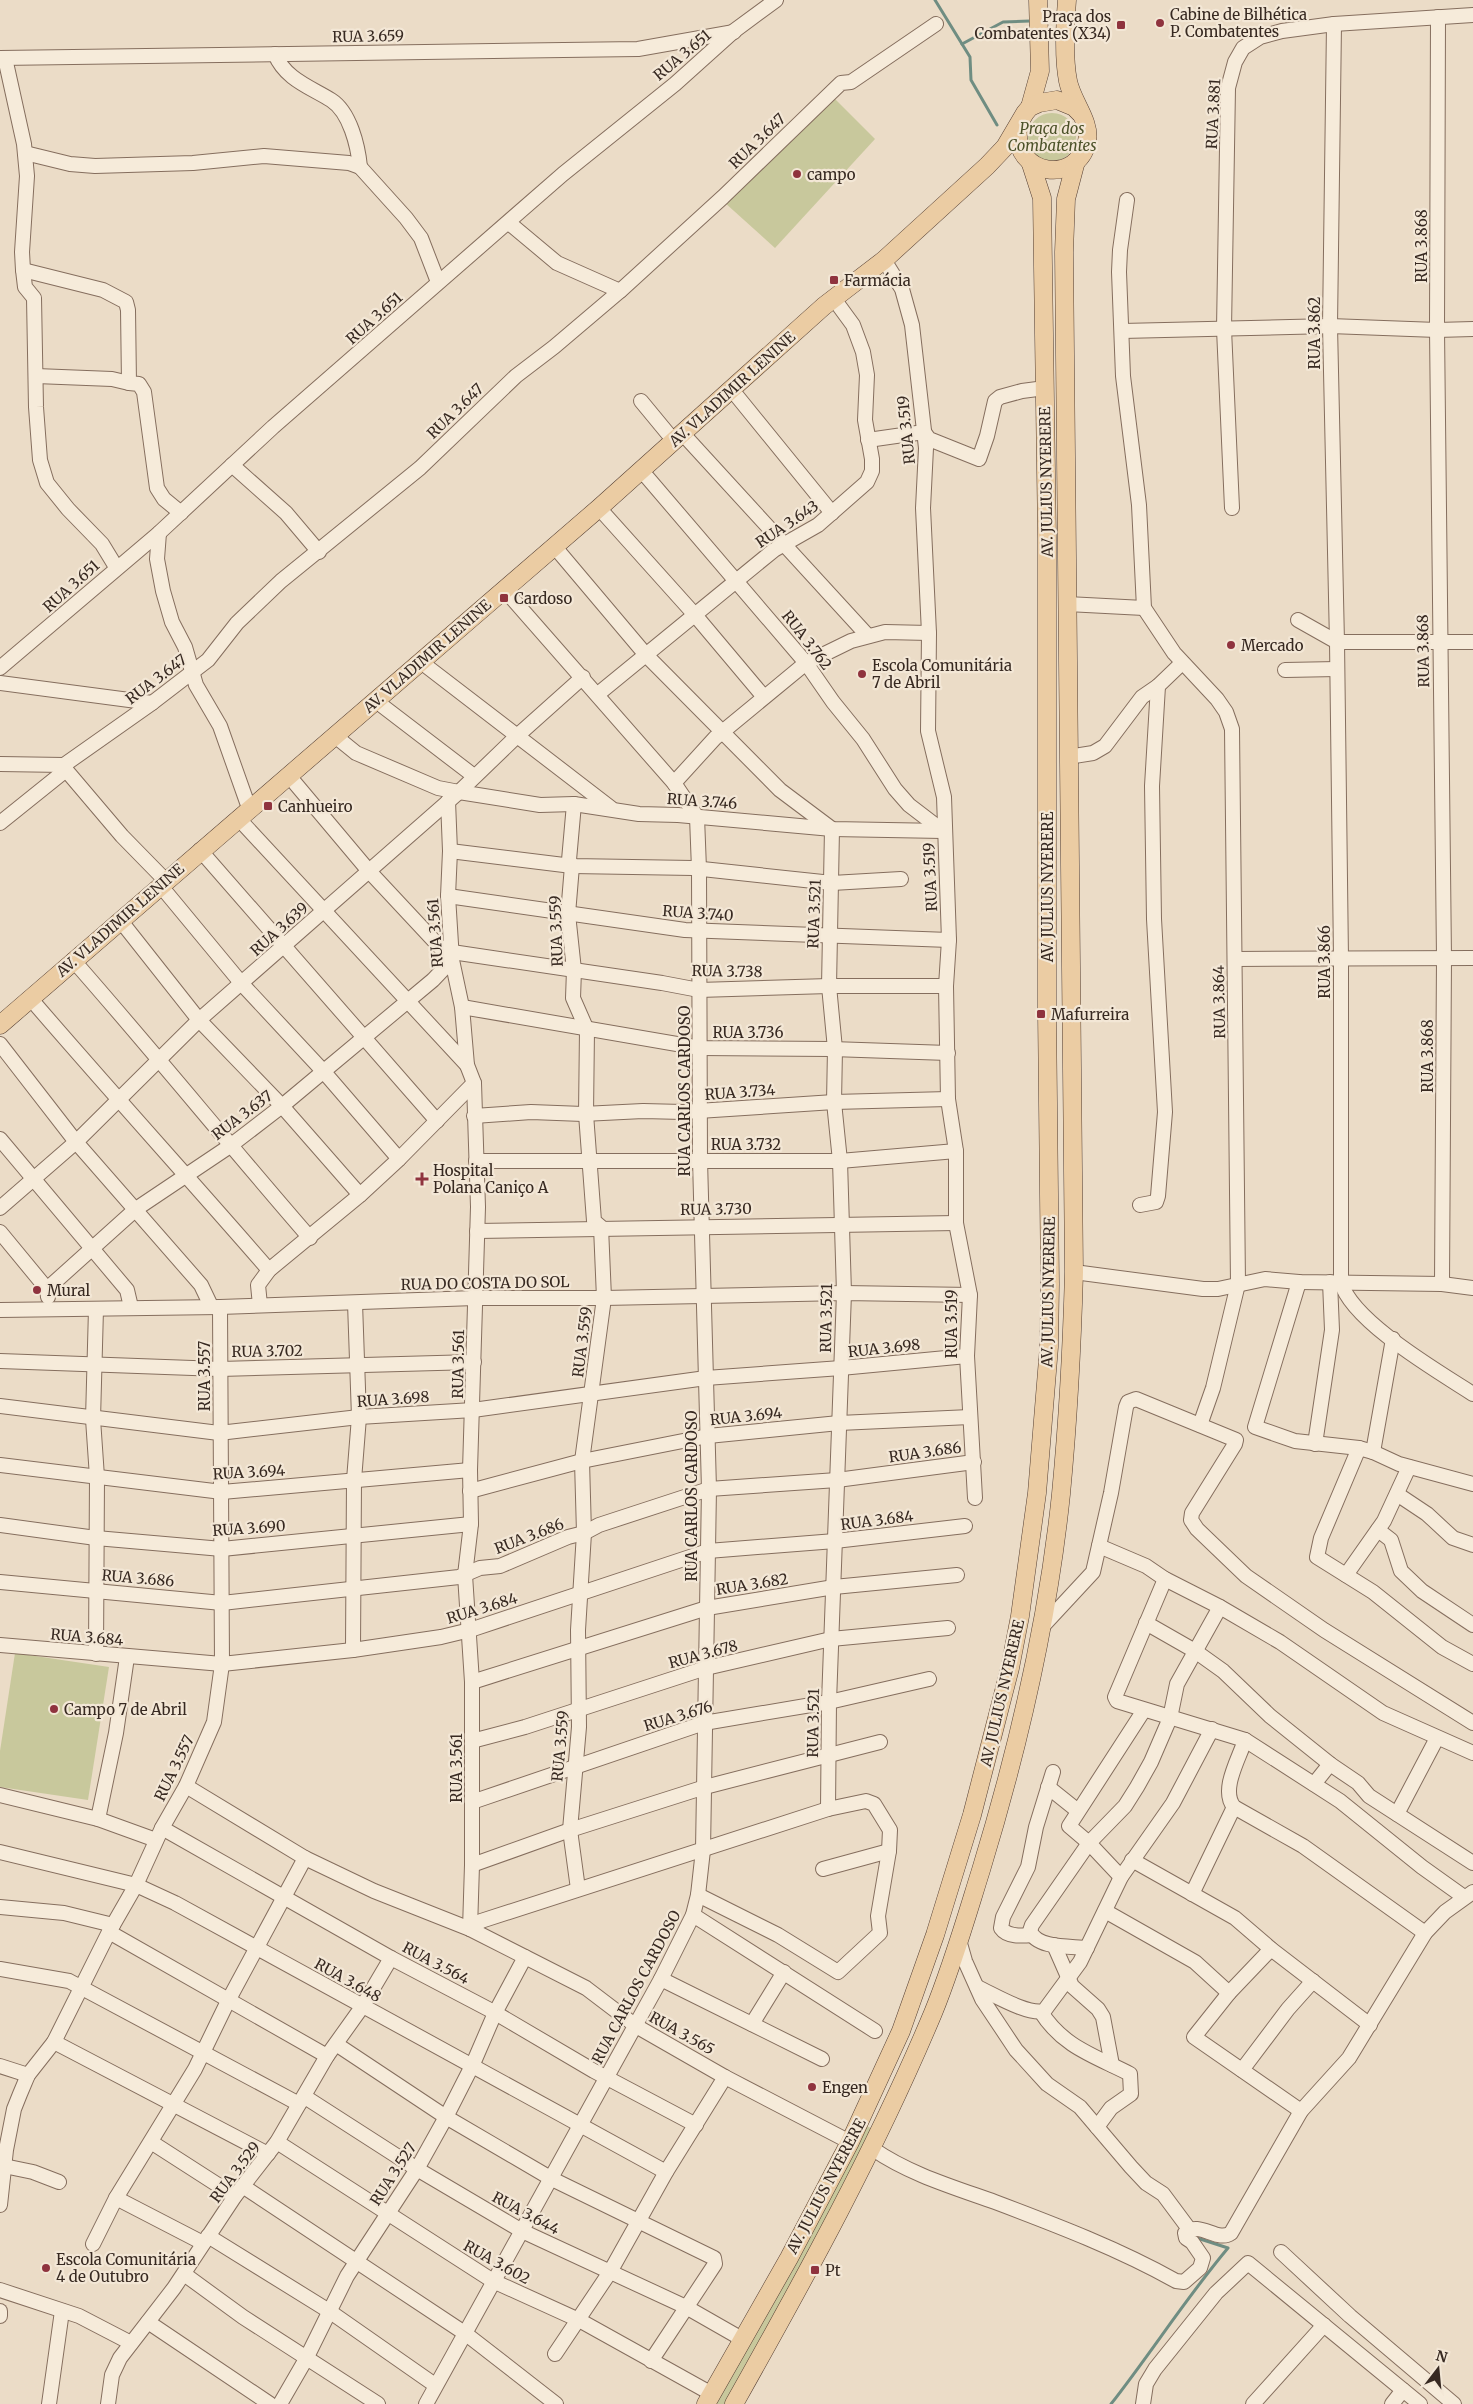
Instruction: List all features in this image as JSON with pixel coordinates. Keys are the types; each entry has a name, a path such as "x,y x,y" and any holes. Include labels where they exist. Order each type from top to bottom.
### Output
{"main road":[{"path":"1032,0 1040,31"},
{"path":"1030,107 1040,71 1038,0"},
{"name":"AV. JULIUS NYERERE","path":"734,2404 810,2267 872,2149 934,2011 959,1940 996,1820 1040,1628 1061,1496 1072,1350 1074,1272 1064,252 1066,199 1076,161 1085,148 1088,133 1066,74 1067,0"},
{"path":"1018,127 1025,113 1038,102 1057,100 1074,107 1081,114"},
{"name":"AV. JULIUS NYERERE","path":"709,2399 789,2258 850,2142 901,2031 935,1935 972,1815 1010,1668 1020,1616 1037,1493 1049,1347 1050,1284 1045,388 1042,198 1030,164 1019,147 1018,127"},
{"name":"AV. VLADIMIR LENINE","path":"0,1025 200,850 289,776 599,508 834,299 884,260 988,166 1005,147 1018,127"},
{"path":"988,166 1021,161 1051,170 1060,169 1076,161"},
{"path":"1046,784 1068,783"},
{"path":"861,2120 882,2129"}],"street":[{"name":"RUA 3.651","path":"0,668 72,609 116,567 159,533 232,465 563,174 675,84 734,31 776,0"},
{"name":"RUA 3.881","path":"1232,508 1224,329 1228,88 1235,62 1243,48 1260,37 1282,31 1334,24 1473,15"},
{"name":"RUA 3.868","path":"1438,17 1437,330 1444,958 1442,1284"},
{"name":"RUA 3.647","path":"0,823 65,767 208,660 244,617 281,581 320,552 420,468 516,376 552,349 620,291 723,197 841,83 851,82 936,24"},
{"name":"RUA 3.862","path":"1334,24 1330,326 1337,642"},
{"name":"RUA 3.659","path":"3,58 638,49 734,31"},
{"path":"275,54 279,65 286,72 316,94 331,100 341,111 359,152 360,167"},
{"path":"3,58 25,153 27,176 22,238 23,270 25,287 34,298 36,407 40,460 47,483 68,509 102,544 116,567"},
{"path":"25,153 87,166 193,163 272,156 338,161 360,167 406,218 421,238 438,282"},
{"path":"1068,757 1093,752 1106,746 1142,697 1158,686 1182,663 1144,608 1139,505 1124,394 1119,264 1127,200"},
{"path":"509,223 557,263 620,291"},
{"name":"RUA 3.519","path":"884,260 902,289 912,325 927,453 923,508 929,633 928,731 944,797 943,831 949,940 946,986 948,1099 956,1151 956,1223 970,1294 967,1356 975,1498"},
{"path":"23,270 103,290 126,302 128,310 129,383"},
{"name":"RUA 3.643","path":"598,694 784,544 818,525 867,482 872,471 865,420 867,375 863,352 853,325 834,299"},
{"path":"1122,331 1330,326 1437,330 1473,329"},
{"path":"36,376 112,379 138,384 144,392 157,488 164,499 181,512"},
{"path":"868,440 924,432 929,439 979,459 996,401 1022,391 1045,388"},
{"path":"732,390 832,513"},
{"path":"641,401 784,544 868,636"},
{"path":"232,465 286,513 320,552"},
{"name":"RUA 3.762","path":"641,470 806,663 833,702 863,739 894,789 909,805 943,831"},
{"path":"599,508 695,615 764,697"},
{"path":"159,533 157,559 163,591 172,622 185,647 194,672 196,685 220,726 244,813 324,909 467,1066"},
{"path":"554,546 646,655 780,790 832,829"},
{"path":"504,589 674,783 697,817"},
{"path":"1068,604 1144,608"},
{"path":"1298,620 1337,642 1473,642"},
{"path":"674,783 722,732 806,663 851,640 885,632 929,633"},
{"name":"RUA 3.866","path":"1315,1444 1332,1330 1335,1282 1341,958 1337,642"},
{"path":"421,662 614,810"},
{"name":"RUA 3.864","path":"1182,663 1217,699 1230,721 1234,835 1238,1284 1213,1388 1200,1425"},
{"path":"1285,670 1337,669"},
{"name":"RUA 3.639","path":"0,1208 76,1142 199,1020 284,947 368,870 460,792 516,736 583,677"},
{"path":"0,683 152,703"},
{"path":"1140,1205 1156,1202 1158,1196 1165,1112 1154,919 1152,786 1158,686"},
{"path":"376,701 474,776"},
{"name":"RUA 3.746","path":"335,736 364,757 438,788 460,792 544,805 574,804 639,814 697,817 832,829 943,831"},
{"path":"0,764 65,767 163,883 242,984 324,1072 399,1159"},
{"path":"289,776 368,870 452,956"},
{"name":"RUA 3.561","path":"448,801 450,851 448,896 452,956 462,1007 467,1066 474,1083 476,1161 477,1231 470,1470 471,1524 465,1575 472,1682 470,1930"},
{"name":"RUA 3.559","path":"574,804 569,855 572,866 568,914 574,970 573,998 587,1030 586,1114 594,1221 601,1227 604,1298 593,1393 582,1461 584,1533 579,1593 579,1709 570,1830 578,1890"},
{"name":"RUA CARLOS CARDOSO","path":"426,2404 636,2026 693,1916 698,1896 703,1850 705,1787 704,1722 709,1489 700,1160 700,931 697,817"},
{"name":"RUA 3.521","path":"828,1809 829,1702 844,1292 840,1161 834,1102 835,1049 829,986 832,829"},
{"path":"200,850 437,1121"},
{"path":"450,851 572,866 699,869 832,883 901,879"},
{"name":"RUA 3.740","path":"448,896 637,925 700,931 949,940"},
{"path":"120,920 199,1020 282,1106 360,1195"},
{"name":"RUA 3.738","path":"452,956 662,982 699,990 829,986 946,986"},
{"name":"RUA 3.637","path":"47,1289 92,1246 136,1209 230,1146 366,1038 433,980 452,956"},
{"path":"1235,959 1473,958"},
{"path":"74,960 160,1058 230,1146 310,1238"},
{"path":"30,998 269,1270"},
{"name":"RUA 3.736","path":"462,1007 700,1048 835,1049 948,1053"},
{"path":"0,1044 76,1142 201,1285 216,1306"},
{"path":"260,1305 258,1285 269,1270 360,1195 399,1159 474,1083"},
{"name":"RUA 3.734","path":"474,1116 531,1112 586,1114 700,1111 834,1102 948,1099"},
{"path":"0,1139 33,1180 92,1246 127,1290 131,1307"},
{"name":"RUA 3.732","path":"476,1161 840,1161 956,1151"},
{"name":"RUA 3.730","path":"477,1231 601,1227 956,1223"},
{"path":"0,1232 47,1289 50,1308"},
{"path":"1074,1272 1165,1283 1184,1288 1218,1288 1266,1279 1299,1282 1442,1284 1473,1288"},
{"path":"1299,1282 1254,1428 1274,1435 1315,1444 1359,1448 1409,1467 1473,1484"},
{"path":"1335,1282 1357,1310 1422,1361 1473,1394"},
{"name":"RUA DO COSTA DO SOL","path":"0,1310 260,1305 476,1298 604,1298 844,1292 970,1294"},
{"path":"353,1650 354,1480 359,1417 356,1302"},
{"name":"RUA 3.557","path":"0,2205 4,2166 5,2124 28,2075 54,2042 111,1929 136,1885 159,1834 186,1786 214,1722 222,1664 220,1369 216,1306"},
{"path":"96,1309 96,1365 93,1419 98,1477 96,1654"},
{"path":"1373,1452 1393,1339"},
{"name":"RUA 3.698","path":"0,1406 93,1419 219,1433 359,1417 473,1410 706,1378 967,1356"},
{"name":"RUA 3.702","path":"0,1361 220,1369 474,1362"},
{"path":"1040,1628 1093,1572 1128,1402 1136,1399 1234,1437 1236,1442 1192,1513 1191,1520 1197,1529 1246,1576 1324,1630 1473,1723"},
{"name":"RUA 3.694","path":"470,1491 582,1461 708,1436 839,1423 970,1417"},
{"path":"1359,1448 1321,1538 1317,1555 1319,1559 1373,1592 1442,1647 1473,1664"},
{"name":"RUA 3.686","path":"0,1582 222,1603 352,1590 465,1575 480,1568 500,1566 568,1537 584,1533 599,1524 709,1489 837,1480 974,1462"},
{"name":"RUA 3.694","path":"0,1465 222,1492 470,1470"},
{"path":"1346,1575 1378,1530 1398,1494 1409,1467"},
{"path":"1398,1494 1427,1514 1453,1538 1473,1544"},
{"name":"RUA 3.690","path":"0,1525 96,1538 222,1549 471,1524"},
{"name":"RUA 3.684","path":"0,1645 222,1664 353,1650 441,1637 470,1630 708,1551 835,1541 965,1526"},
{"path":"1378,1530 1391,1540 1401,1571 1422,1592 1473,1625"},
{"path":"1099,1546 1146,1566 1165,1579 1220,1607 1280,1642 1382,1713 1473,1753"},
{"name":"RUA 3.682","path":"472,1682 707,1608 834,1587 957,1575"},
{"path":"872,2149 889,2160 934,2180 1071,2231 1176,2281 1184,2282 1191,2278 1200,2268 1203,2258 1192,2242 1186,2238 1185,2233 1189,2229 1202,2229 1222,2236 1231,2232 1301,2111 1349,2058 1425,1933 1468,1894 1422,1867 1340,1801 1245,1740 1117,1701 1115,1696 1165,1579"},
{"path":"1087,1948 1037,1940 1032,1935 1032,1925 1089,1843 1125,1806 1151,1762 1170,1718 1176,1684 1220,1607"},
{"path":"1146,1623 1195,1651 1223,1671 1270,1716 1330,1764 1358,1783 1369,1796 1473,1862"},
{"name":"RUA 3.678","path":"472,1741 706,1668 831,1639 948,1628"},
{"path":"98,1818 116,1733 127,1657"},
{"name":"RUA 3.676","path":"472,1802 704,1722 829,1702 929,1679"},
{"path":"1121,1878 1089,1843 1069,1828 1078,1811 1144,1710"},
{"path":"1041,2012 1044,2011 1069,1977 1087,1948 1121,1878 1173,1803 1212,1729"},
{"path":"1397,1814 1437,1738"},
{"path":"1245,1740 1229,1788 1228,1798 1234,1807 1303,1846 1425,1933"},
{"path":"472,1866 570,1830 705,1787 880,1742"},
{"path":"1314,1784 1330,1764"},
{"path":"1032,1935 1022,1936 1007,1933 1001,1928 1003,1917 1028,1867 1036,1827 1053,1772"},
{"name":"RUA 3.565","path":"186,1786 305,1858 420,1911 470,1930 586,1988 636,2026 725,2077 850,2142"},
{"path":"1048,1787 1078,1811"},
{"name":"RUA 3.564","path":"0,1795 159,1834 286,1897 391,1958 495,2014 607,2078 696,2125"},
{"path":"470,1930 481,1921 828,1809 866,1801 874,1804 890,1830 889,1851 878,1916 880,1933 838,1972 778,1935 698,1896"},
{"path":"1192,1894 1234,1807"},
{"path":"823,1869 889,1851"},
{"name":"RUA 3.648","path":"0,1852 136,1885 175,1903 362,2007 473,2064 666,2172"},
{"path":"92,2244 116,2198 175,2104 204,2053 228,2001 286,1897 305,1858"},
{"path":"1132,1860 1235,1918 1271,1949 1370,2026"},
{"path":"0,1907 64,1913 111,1929 228,2001 327,2056"},
{"path":"1105,1911 1195,1962 1230,1993"},
{"path":"693,1916 875,2031"},
{"path":"959,1940 965,1961 982,2000 1016,2050 1047,2084 1080,2107 1146,2183 1163,2194 1189,2229"},
{"path":"1054,1944 1074,1989 1098,2009 1103,2016 1112,2065"},
{"path":"1271,1949 1230,1993 1194,2037 1301,2111"},
{"name":"RUA 3.527","path":"280,2404 306,2359 356,2260 417,2169 446,2117 525,1956"},
{"name":"RUA 3.529","path":"108,2404 112,2375 130,2343 184,2274 205,2240 277,2142 327,2056 362,2007 391,1958"},
{"name":"RUA 3.644","path":"0,1970 69,1981 204,2053 302,2100 522,2231 686,2307 742,2339"},
{"path":"752,2024 784,1972"},
{"path":"661,1979 822,2059"},
{"path":"1242,2070 1288,2009 1313,1981"},
{"path":"977,1987 1025,2008 1041,2012 1050,2026 1070,2045 1130,2074 1131,2094 1111,2108 1097,2127"},
{"path":"54,2042 268,2154"},
{"path":"336,2044 446,2117 552,2179 714,2258 715,2261 651,2361"},
{"path":"0,2066 28,2075"},
{"path":"555,2354 610,2272 666,2172 725,2077"},
{"path":"151,2142 240,2191 356,2260 466,2334 556,2404"},
{"name":"RUA 3.602","path":"277,2142 493,2281 579,2320 651,2361 709,2399"},
{"path":"4,2166 34,2172 59,2182"},
{"path":"116,2198 205,2240 329,2311 435,2385"},
{"path":"1281,2252 1350,2316 1454,2404"},
{"path":"1143,2404 1146,2384 1154,2369 1216,2293 1247,2263 1420,2404"},
{"path":"184,2274 243,2317 378,2404"},
{"path":"0,2290 79,2316 130,2343"},
{"path":"0,2311 0,2316"},
{"path":"49,2404 62,2311"},
{"path":"148,2322 270,2404"},
{"path":"1253,2404 1324,2325"},
{"path":"1392,2404 1403,2390"}],"green space":[{"name":"campo","path":"833,97 875,139 775,248 724,202"},
{"name":"Praça dos Combatentes","path":"1047,113 1057,113 1069,120 1076,132 1076,142 1069,154 1057,161 1047,161 1039,157 1032,150 1028,142 1028,132 1032,124 1039,117"},
{"name":"Campo 7 de Abril","path":"15,1653 109,1667 88,1800 0,1787 0,1751"},
{"path":"864,2125 873,2129 727,2404 709,2404"}],"waterway":[{"path":"935,0 970,57 971,80 997,125"},
{"path":"962,44 1003,22 1030,21"},
{"path":"1111,2404 1228,2248 1194,2237"}],"place":[{"name":"Cabine de Bilhética P. Combatentes","path":"1160,23"},
{"name":"Praça dos Combatentes (X34)","path":"1121,25"},
{"name":"campo","path":"797,174"},
{"name":"Farmácia","path":"834,280"},
{"name":"Cardoso","path":"504,598"},
{"name":"Mercado","path":"1231,645"},
{"name":"Escola Comunitária 7 de Abril","path":"862,674"},
{"name":"Canhueiro","path":"268,806"},
{"name":"Mafurreira","path":"1041,1014"},
{"name":"Hospital Polana Caniço A","path":"422,1179"},
{"name":"Mural","path":"37,1290"},
{"name":"Campo 7 de Abril","path":"54,1709"},
{"name":"Engen","path":"812,2087"},
{"name":"Escola Comunitária 4 de Outubro","path":"46,2268"},
{"name":"Pt","path":"815,2270"}]}
